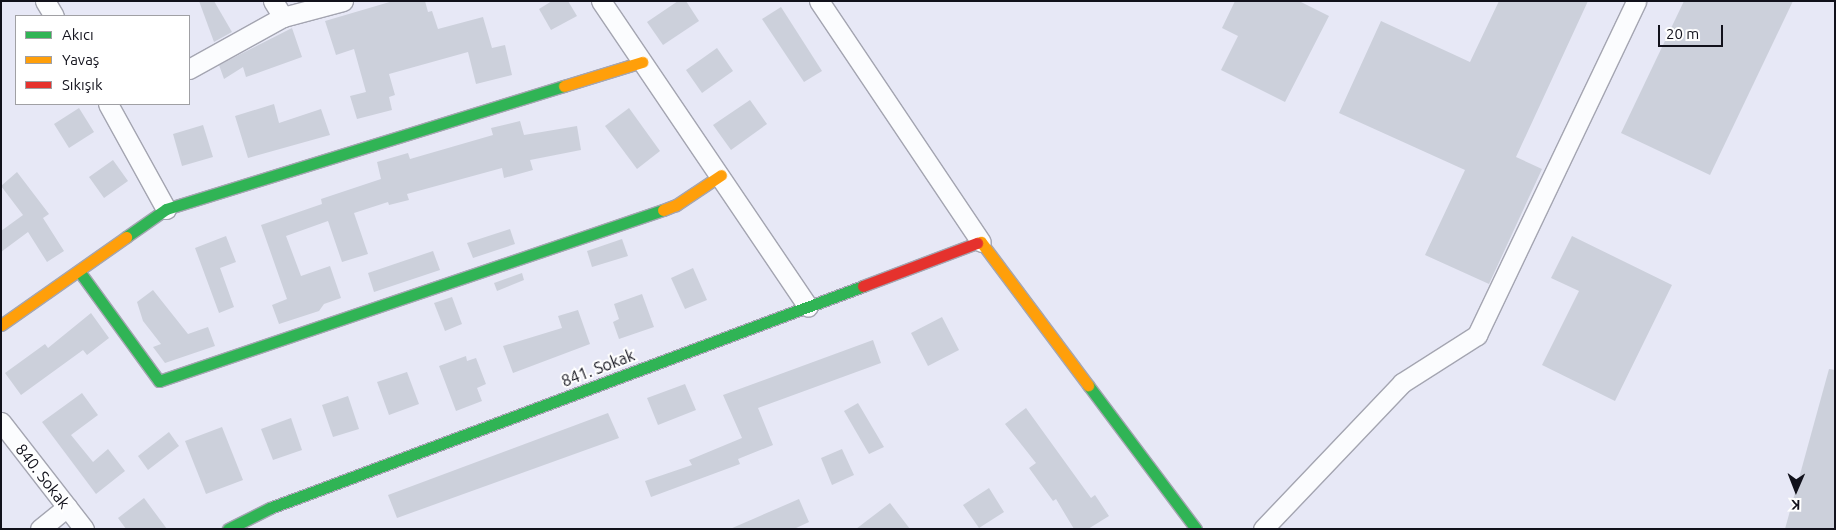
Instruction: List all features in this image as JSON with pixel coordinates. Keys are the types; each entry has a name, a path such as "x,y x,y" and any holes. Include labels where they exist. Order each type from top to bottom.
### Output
{"street":[{"path":"45,1 53,15"},
{"path":"190,68 278,9 343,1"},
{"path":"601,1 721,175 808,306"},
{"path":"819,1 981,242 1196,529"},
{"path":"1263,529 1402,383 1476,335 1636,1"},
{"path":"1,325 166,209 642,62"},
{"path":"115,106 166,209"},
{"path":"79,271 158,380 676,205 721,175"},
{"name":"841. Sokak","path":"228,529 270,508 981,242"},
{"name":"840. Sokak","path":"1,422 84,529"},
{"path":"40,529 67,507"}],"building":[{"path":"199,1 214,1 232,32 214,42"},
{"path":"393,1 425,1 428,12 432,11 438,29 483,17 492,48 505,45 512,75 476,84 468,52 389,74 395,95 389,97 392,110 357,119 350,96 366,92 354,49 336,55 325,21"},
{"path":"552,1 568,1 577,16 551,30 539,9"},
{"path":"678,1 686,1 699,21 663,45 647,22"},
{"path":"1235,1 1299,1 1329,16 1285,102 1221,70 1238,36 1222,28"},
{"path":"1499,1 1588,1 1516,157 1542,169 1489,284 1425,255 1465,170 1339,113 1381,21 1470,62"},
{"path":"1684,1 1793,1 1710,175 1621,133"},
{"path":"781,7 822,71 804,82 762,19"},
{"path":"292,28 302,57 246,77 243,67 224,79 219,65"},
{"path":"717,48 733,71 702,93 686,70"},
{"path":"750,100 767,124 731,150 713,125"},
{"path":"274,104 279,123 321,109 330,135 248,158 235,116"},
{"path":"79,108 94,132 69,148 54,124"},
{"path":"629,108 660,151 637,169 605,126"},
{"path":"520,121 524,135 577,126 581,150 530,160 533,170 504,178 502,168 407,194 409,200 389,205 388,202 354,213 368,254 342,262 328,221 286,236 301,276 330,266 341,298 324,304 319,311 279,324 272,305 287,299 261,225 322,204 321,199 381,179 377,162 408,153 410,159 493,135 491,128"},
{"path":"203,125 213,157 182,166 173,134"},
{"path":"113,160 128,181 104,198 89,177"},
{"path":"17,172 49,214 43,218 64,251 47,262 28,232 1,252 1,231 23,215 1,186"},
{"path":"510,229 515,244 473,258 467,243"},
{"path":"226,236 236,262 220,268 234,307 219,313 195,248"},
{"path":"1572,236 1672,285 1615,401 1542,365 1579,291 1551,278"},
{"path":"622,239 628,256 592,267 587,251"},
{"path":"433,251 440,270 374,292 368,273"},
{"path":"693,268 707,300 685,309 671,278"},
{"path":"522,273 524,280 497,291 494,283"},
{"path":"153,290 188,334 208,327 215,346 165,363 153,347 161,344 143,321 137,302"},
{"path":"642,294 654,327 619,339 613,322 619,319 614,304"},
{"path":"452,297 462,324 445,331 434,303"},
{"path":"578,310 590,344 513,373 503,346 562,328 558,316"},
{"path":"91,313 109,338 87,355 83,350 21,395 5,373 45,344 48,348"},
{"path":"942,317 959,350 928,366 911,333"},
{"path":"873,340 881,363 758,408 773,445 738,459 740,464 651,497 645,481 692,465 689,460 742,438 723,395"},
{"path":"466,356 467,361 476,358 486,384 477,388 482,401 456,411 439,366"},
{"path":"1829,369 1835,370 1835,529 1785,529"},
{"path":"407,372 419,404 389,415 377,382"},
{"path":"685,384 696,410 658,425 647,398"},
{"path":"82,393 98,415 71,435 93,462 108,449 125,471 96,494 42,422"},
{"path":"348,396 359,429 333,437 322,405"},
{"path":"858,403 884,447 869,454 844,411"},
{"path":"1026,408 1091,498 1095,495 1109,516 1088,529 1074,529 1056,499 1053,501 1029,468 1036,463 1005,424"},
{"path":"608,413 619,438 397,518 388,495"},
{"path":"291,418 302,450 273,460 261,429"},
{"path":"222,427 243,480 206,494 185,441"},
{"path":"169,432 179,446 148,470 138,456"},
{"path":"842,449 854,475 832,485 821,458"},
{"path":"989,488 1004,512 979,528 963,505"},
{"path":"144,498 167,529 126,529 118,518"},
{"path":"799,499 809,522 794,529 730,529"},
{"path":"890,503 910,529 856,529"}],"traffic: fast":[{"path":"126,237 166,209 564,86"},
{"path":"79,271 159,381 663,210"},
{"path":"228,529 270,508 863,286"},
{"path":"1088,385 1196,529"}],"traffic: slow":[{"path":"564,86 642,62"},
{"path":"663,210 676,205 721,175"},
{"path":"1,325 126,237"},
{"path":"977,243 981,242 1088,385"}],"traffic: jam":[{"path":"863,286 977,243"}]}
